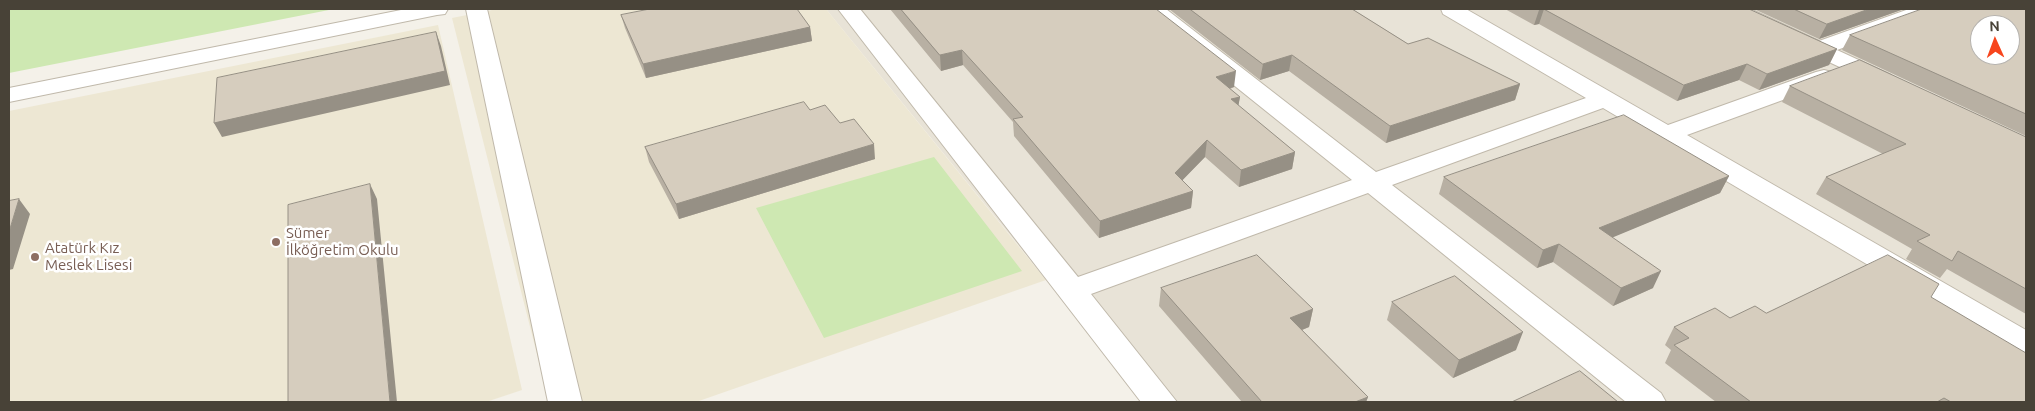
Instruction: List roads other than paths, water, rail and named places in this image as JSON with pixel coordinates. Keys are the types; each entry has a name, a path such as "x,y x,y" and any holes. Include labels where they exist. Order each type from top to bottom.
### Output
{"street":[{"path":"9,95 438,9"},
{"path":"476,9 565,402"},
{"path":"849,9 1160,402"},
{"path":"1153,9 1649,402"},
{"path":"1451,9 2026,344"},
{"path":"1733,9 1906,91"},
{"path":"1818,49 1928,9"},
{"path":"1666,134 1854,66"},
{"path":"1071,290 1606,99"}],"place":[{"name":"Sümer İlköğretim Okulu","path":"276,242"},
{"name":"Atatürk Kız Meslek Lisesi","path":"35,257"}]}
